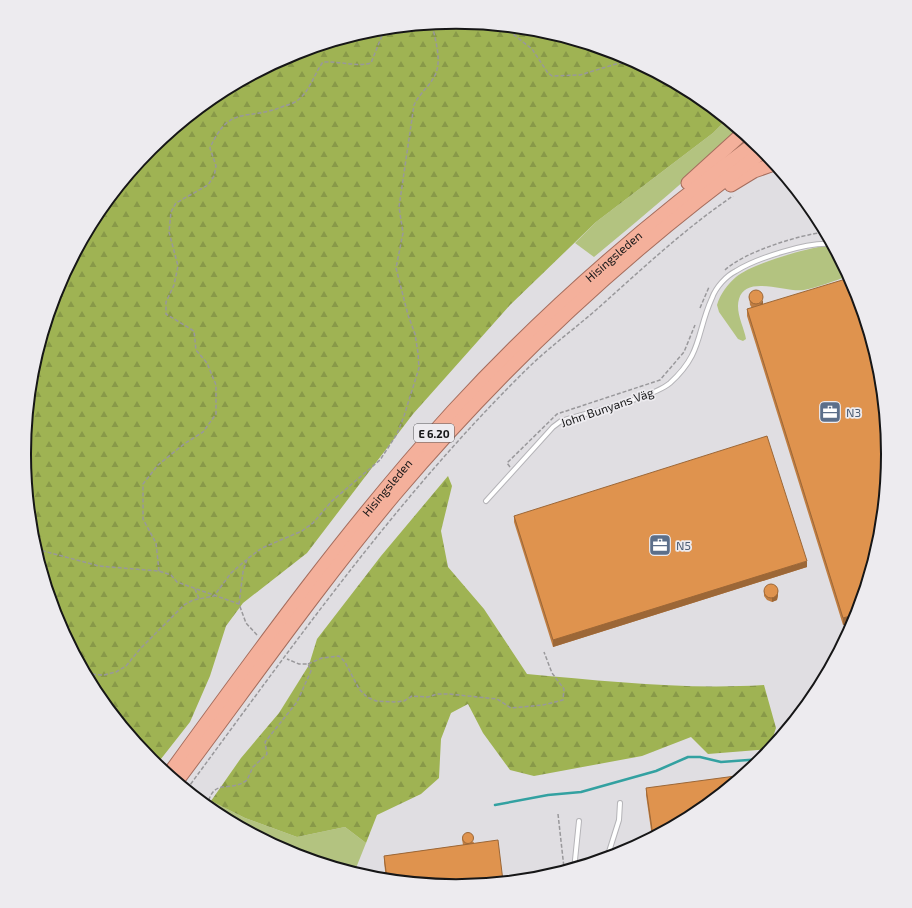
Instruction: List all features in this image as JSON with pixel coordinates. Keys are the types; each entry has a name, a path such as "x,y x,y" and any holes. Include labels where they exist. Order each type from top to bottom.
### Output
{"highway":[{"path":"618,251 620,240 691,180 739,137"},
{"name":"Hisingsleden","path":"172,770 300,597 414,455 508,353 587,278 618,251 750,147"},
{"name":"Hisingsleden","path":"180,777 323,584 396,493 447,435 502,376 573,306 608,274 687,208 759,155"},
{"path":"687,208 698,209 744,176 769,166"}],"lane":[{"name":"John Bunyans Väg","path":"486,501 561,421 652,393 668,384 683,370 695,352 712,297 722,283 735,271 768,257 820,243 825,243"},
{"path":"609,850 619,820 620,803"},
{"path":"575,862 579,821"}],"path":[{"path":"93,674 104,675 116,672 126,666 184,605 199,599 214,596 231,573 247,559 262,548 302,531 313,523 332,501 380,460 396,434 404,416 419,368 418,353 396,268 402,233 399,207 414,105 417,97 435,76 437,67 438,56 433,30"},
{"path":"512,33 532,49 548,73 552,76 580,74 619,63 624,63"},
{"path":"159,571 156,543 142,519 143,484 158,465 184,444 203,432 216,414 216,385 207,363 196,350 194,331 166,314 166,302 174,285 178,266 169,232 171,212 176,203 208,185 214,176 216,166 210,148 217,133 226,122 238,115 273,111 298,101 309,88 323,62 338,62 359,66 371,63 382,36"},
{"path":"190,785 363,554 414,492 470,428 537,360 695,224 737,193"},
{"path":"722,272 737,260 751,254 819,233"},
{"path":"698,313 711,285"},
{"path":"513,471 507,463 555,415 653,384 662,379 684,352 696,321"},
{"path":"42,551 99,566 159,571 171,575 177,582 238,604"},
{"path":"247,559 243,572 238,604 246,623 257,635"},
{"path":"195,589 199,599"},
{"path":"287,659 293,662 308,664 322,658 339,656 345,662 359,689 367,697 376,701 394,702 404,701 412,696 428,697 437,694 449,694 497,699 511,708 563,700 564,689 552,674 544,652"},
{"path":"209,799 210,794 219,786 234,786 247,780 252,767 267,754 265,742 302,694 310,671 308,664"},
{"path":"558,814 564,866"}],"green space":[{"path":"428,30 484,30 539,37 566,43 619,61 644,73 692,101 723,123 713,133 596,222 510,305 413,414 307,553 243,603 226,626 210,676 190,722 160,760 136,734 103,690 75,642 63,617 54,591 45,564 39,537 32,482 32,426 35,399 45,344 54,317 63,291 88,241 119,195 136,174 155,153 197,117 244,86 268,73 293,61 346,43 373,37"},
{"path":"723,123 736,134 668,195 594,257 575,243 596,222 713,133"},
{"path":"826,246 843,278 821,286 804,290 767,286 750,287 743,292 739,299 738,309 746,339 743,341 738,339 719,312 717,305 722,293 736,277 743,272 765,262 804,250"},
{"path":"448,476 452,486 441,531 448,567 484,609 527,674 675,686 764,685 776,728 773,738 762,750 708,754 691,737 642,756 534,776 510,770 483,733 468,704 451,713 441,739 439,778 421,794 377,815 366,843 345,827 297,837 245,818 212,802 211,801 241,758 279,713 309,665 317,639 381,556"},
{"path":"212,802 245,818 297,837 345,827 366,843 356,867 346,865 293,847 243,822"}],"building":[{"name":"N3","path":"844,280 849,291 867,344 873,371 880,426 880,482 873,537 867,564 849,616 843,618 747,309"},
{"path":"753,290 759,290 763,294 763,300 759,304 753,304 749,300 749,294"},
{"name":"N5","path":"767,436 807,561 553,640 514,516"},
{"path":"771,584 776,586 778,591 776,596 771,598 766,596 764,591 766,586"},
{"path":"733,776 692,807 652,831 646,788"},
{"path":"468,832 472,834 474,838 472,842 468,844 464,842 462,838 464,834"},
{"path":"498,840 502,876 456,879 428,878 386,873 384,856"}],"waterway":[{"path":"495,805 548,795 581,792 656,771 688,757 700,757 721,762 752,760"}],"place":[{"name":"N3","path":"830,412"},
{"name":"N5","path":"660,545"}]}
